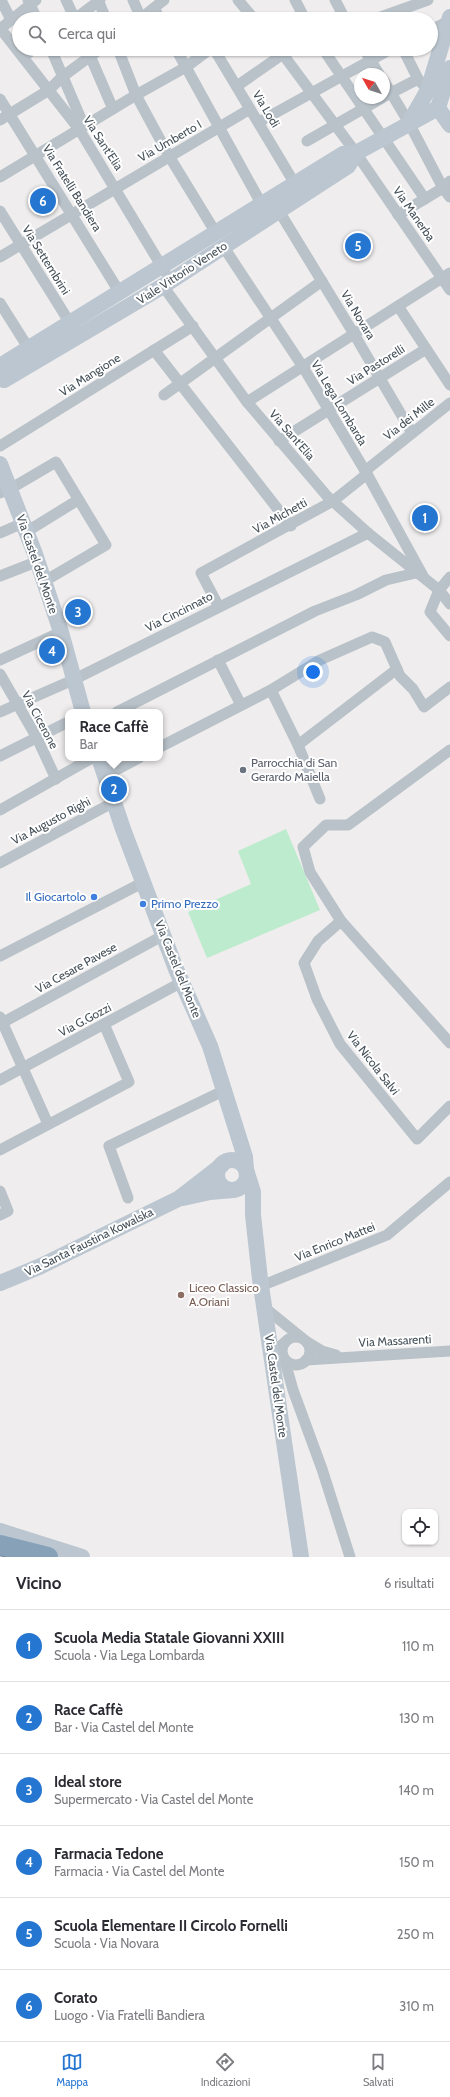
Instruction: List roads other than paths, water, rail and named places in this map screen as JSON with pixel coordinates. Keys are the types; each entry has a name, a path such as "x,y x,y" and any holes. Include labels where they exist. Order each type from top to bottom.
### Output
{"highway":[{"path":"0,1545 48,1557"}],"main road":[{"name":"Viale Vittorio Veneto","path":"438,49 449,19"},
{"name":"Viale Vittorio Veneto","path":"409,123 435,56"},
{"path":"438,108 450,68"},
{"path":"423,90 450,125"},
{"name":"Viale Vittorio Veneto","path":"0,378 4,380 166,284 262,206 343,154 356,153 438,108"},
{"name":"Viale Vittorio Veneto","path":"0,366 162,266 279,211 348,166 356,153"},
{"name":"Via Castel del Monte","path":"0,464 5,491 24,528 61,632 82,709"},
{"name":"Via Castel del Monte","path":"100,761 182,982 210,1046 223,1090 246,1157 246,1171 253,1192 253,1215 261,1286 265,1308 280,1351 285,1448 301,1557"},
{"name":"Via Castel del Monte","path":"238,1136 237,1144 218,1174 220,1183 223,1187 232,1190 243,1198 253,1215"},
{"path":"239,1162 246,1171 245,1183 237,1189 210,1192 178,1199 225,1163 239,1162"},
{"name":"Via Santa Faustina Kowalska","path":"0,1283 40,1266 178,1199"},
{"path":"0,1531 82,1557"}],"street":[{"path":"0,28 11,20 1,0"},
{"path":"66,0 72,12"},
{"path":"84,12 99,0 103,12"},
{"path":"133,0 138,12"},
{"path":"148,12 164,0"},
{"path":"238,0 247,12"},
{"path":"295,0 301,12"},
{"path":"335,0 341,12"},
{"path":"397,12 428,0"},
{"path":"20,12 32,2 35,12"},
{"path":"154,8 156,12"},
{"path":"438,26 449,19"},
{"name":"Via Sant'Elia","path":"0,28 12,42"},
{"path":"53,56 82,128"},
{"path":"5,117 49,90 86,56"},
{"path":"90,56 113,109"},
{"name":"Via Lega Lombarda","path":"121,56 136,94 169,156 219,240 303,367 366,472 420,576"},
{"path":"180,56 262,206"},
{"path":"0,177 136,94 186,67 201,56"},
{"name":"Via Lodi","path":"218,56 295,184"},
{"path":"237,86 276,56"},
{"name":"Via Manerba","path":"284,56 356,153 398,215 446,276 450,290"},
{"path":"328,56 425,199"},
{"path":"368,56 376,68"},
{"path":"259,122 378,56"},
{"path":"390,95 423,90 406,56"},
{"name":"Via Sant'Elia","path":"24,57 49,90 82,128 162,266 166,284 215,359 247,402 327,496 368,533 439,590"},
{"name":"Via Fratelli Bandiera","path":"0,99 5,117 36,154 120,293"},
{"path":"390,101 409,123 448,189 425,199 398,215"},
{"path":"307,141 336,126 372,104"},
{"name":"Via Umberto I","path":"0,257 250,109"},
{"name":"Via Settembrini","path":"0,211 70,323"},
{"name":"Via Novara","path":"279,211 412,433"},
{"path":"247,402 446,276"},
{"path":"164,395 322,281"},
{"path":"0,303 29,349"},
{"path":"398,306 450,385"},
{"name":"Via Mangione","path":"0,446 193,326"},
{"path":"154,350 291,526"},
{"name":"Via Pastorelli","path":"279,441 426,350"},
{"name":"Via dei Mille","path":"366,472 450,403"},
{"path":"5,491 56,462 106,545 43,582"},
{"name":"Via Michetti","path":"219,607 201,573 291,526 333,501 366,472"},
{"path":"0,533 24,528 78,500"},
{"name":"Via Cincinnato","path":"0,712 73,680 368,533"},
{"path":"0,576 36,562"},
{"path":"124,709 315,611 356,595 386,580 420,576"},
{"path":"450,577 439,590 430,612 450,636"},
{"path":"439,590 450,604"},
{"path":"0,660 61,632"},
{"path":"163,745 270,690 320,660 372,638 384,642 397,669 424,707 450,687"},
{"path":"218,660 242,705"},
{"path":"298,745 397,669"},
{"name":"Via Cicerone","path":"0,674 37,738 56,779"},
{"path":"270,690 298,745 320,799"},
{"path":"0,756 65,724"},
{"path":"450,750 348,825 326,825 303,847 310,872 341,921 450,1043"},
{"path":"0,810 87,761"},
{"path":"105,776 133,761"},
{"name":"Via Augusto Righi","path":"0,863 114,802"},
{"path":"0,956 144,882"},
{"name":"Via Nicola Salvi","path":"341,921 318,942 304,963 317,999 340,1044 417,1139 450,1106"},
{"name":"Via Cesare Pavese","path":"1,1021 164,935"},
{"name":"Via G.Gozzi","path":"0,1080 182,982"},
{"path":"1,1021 48,1124"},
{"path":"0,1150 128,1082 104,1024"},
{"path":"128,1198 108,1146 223,1090"},
{"name":"Via Enrico Mattei","path":"261,1286 387,1235 450,1182"},
{"path":"0,1191 8,1211 0,1215"},
{"path":"265,1308 305,1340 322,1351 342,1357"},
{"path":"294,1336 305,1340 310,1351 306,1360 294,1365 280,1351 294,1336"},
{"path":"280,1351 322,1469 350,1557"},
{"name":"Via Massarenti","path":"306,1360 450,1351"}],"place":[{"name":"Corato","path":"43,201"},
{"name":"Scuola Elementare II Circolo Fornelli","path":"358,246"},
{"name":"Scuola Media Statale Giovanni XXIII","path":"425,518"},
{"name":"Ideal store","path":"78,612"},
{"name":"Farmacia Tedone","path":"52,651"},
{"name":"Parrocchia di San Gerardo Maiella","path":"243,770"},
{"name":"Race Caffè","path":"114,789"},
{"name":"Il Giocartolo","path":"94,897"},
{"name":"Primo Prezzo","path":"143,904"},
{"name":"Liceo Classico A.Oriani","path":"181,1295"}]}
